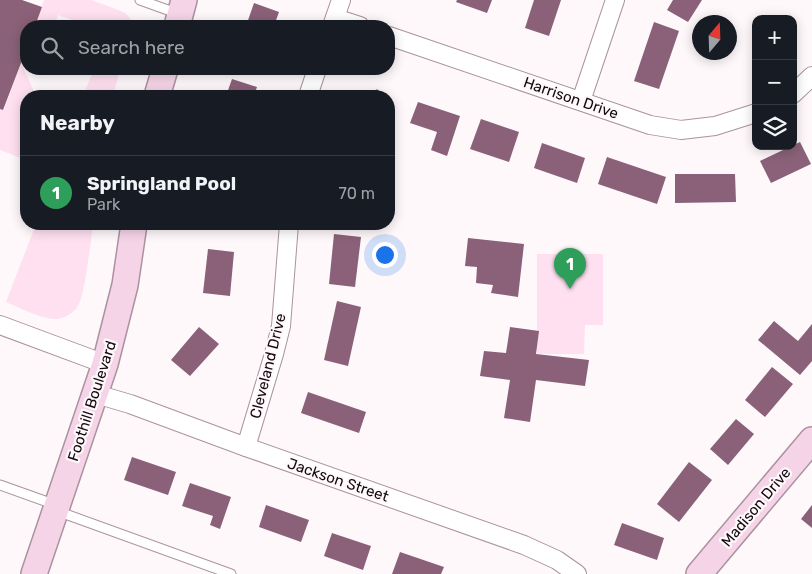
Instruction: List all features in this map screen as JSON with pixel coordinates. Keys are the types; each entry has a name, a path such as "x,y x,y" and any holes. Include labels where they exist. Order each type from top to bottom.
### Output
{"main road":[{"path":"159,90 163,75"},
{"name":"Foothill Boulevard","path":"34,574 105,364 126,285 133,230"},
{"name":"Madison Drive","path":"699,574 812,440"}],"street":[{"path":"335,20 341,0"},
{"path":"581,101 616,0"},
{"name":"Harrison Drive","path":"395,38 650,125 681,130 715,126 752,114"},
{"path":"310,90 315,75"},
{"path":"797,90 812,76"},
{"name":"Cleveland Drive","path":"246,447 281,326 288,230"},
{"path":"0,325 105,364"},
{"name":"Jackson Street","path":"96,394 130,404 524,545 556,560 577,574"}],"lane":[{"path":"140,0 180,14"},
{"path":"0,485 231,574"}],"shaded area":[{"path":"44,0 91,0 125,13 131,20 72,20 58,15 56,20 37,20"},
{"path":"20,66 20,75 26,75 33,90 20,90 20,158 0,150 0,109 4,110"},
{"path":"92,75 118,75 115,90 85,90"},
{"path":"34,230 92,230 85,281 80,301 73,312 58,319 52,319 39,316 6,302"},
{"path":"537,254 603,254 603,325 585,325 584,354 537,354"}],"building":[{"path":"0,0 22,0 42,7 37,20 20,20 20,66 3,110 0,109"},
{"path":"457,0 492,0 487,13 456,2"},
{"path":"534,0 561,0 549,36 525,28"},
{"path":"673,0 702,0 688,22 667,10"},
{"path":"254,3 279,12 276,20 248,20"},
{"path":"654,22 679,31 659,89 634,81"},
{"path":"232,79 257,87 256,90 228,90"},
{"path":"418,102 460,116 447,156 431,150 437,132 410,123"},
{"path":"481,119 519,132 509,162 470,149"},
{"path":"800,142 811,164 771,183 760,161 783,150 797,150 797,143"},
{"path":"542,143 585,158 577,183 534,168"},
{"path":"607,157 666,177 657,204 598,184"},
{"path":"675,174 735,174 736,202 675,203"},
{"path":"334,234 361,237 355,287 329,284"},
{"path":"468,238 524,244 518,297 491,293 493,285 476,283 477,267 465,266"},
{"path":"208,249 234,252 230,296 203,293"},
{"path":"337,301 361,307 348,366 324,360"},
{"path":"774,321 798,341 812,324 812,361 800,375 758,340"},
{"path":"199,327 219,344 190,376 171,360"},
{"path":"510,327 539,331 536,354 589,360 585,386 536,380 530,422 504,418 510,380 480,376 484,351 506,353"},
{"path":"772,367 793,384 765,417 745,400"},
{"path":"308,392 366,412 359,433 301,413"},
{"path":"736,419 754,434 728,465 710,449"},
{"path":"132,457 176,472 168,495 124,480"},
{"path":"689,462 712,480 679,522 657,504"},
{"path":"190,483 231,497 220,529 210,525 213,516 182,506"},
{"path":"266,505 309,520 301,542 259,527"},
{"path":"812,505 812,528 801,519"},
{"path":"622,523 664,538 657,560 614,545"},
{"path":"332,533 371,546 363,570 324,556"},
{"path":"400,552 444,567 441,574 392,574"}],"place":[{"name":"Springland Pool","path":"570,289"}]}
